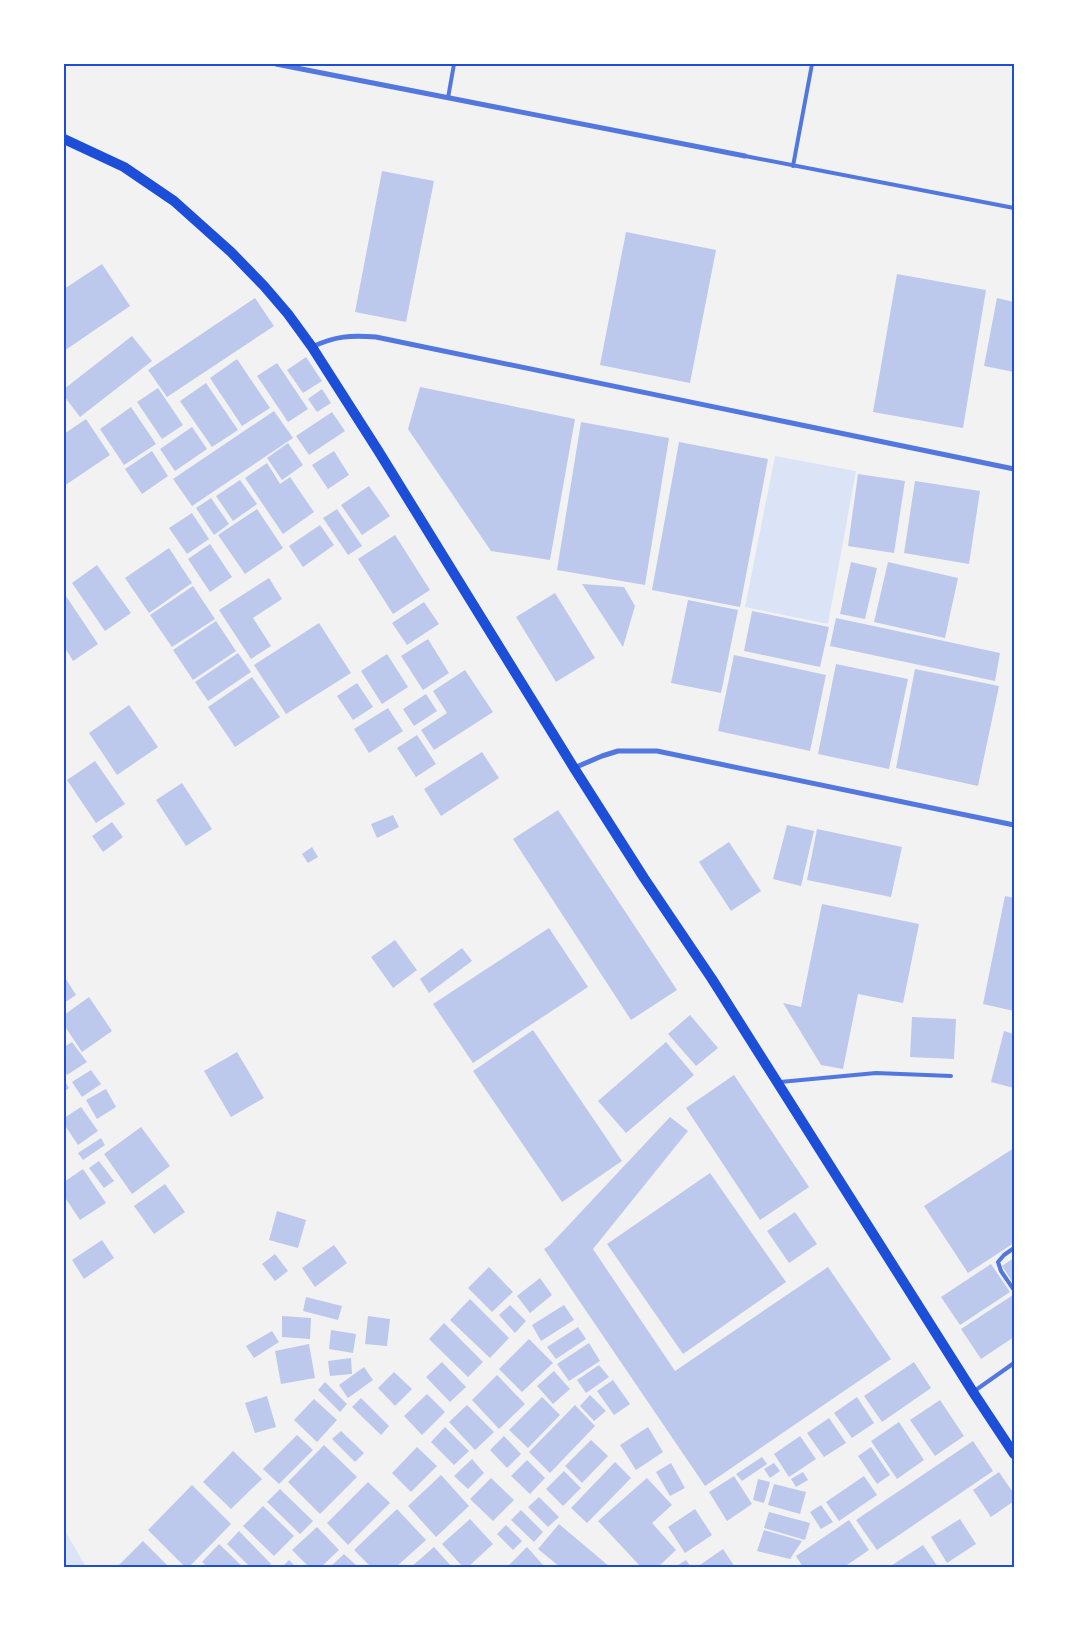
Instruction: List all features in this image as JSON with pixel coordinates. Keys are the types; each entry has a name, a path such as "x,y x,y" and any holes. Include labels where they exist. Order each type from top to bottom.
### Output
{"main road":[{"path":"64,139 124,167 174,200 231,252 264,286 288,314 312,347 574,768 644,878 712,979 1014,1454"}],"street":[{"path":"276,64 744,156"},
{"path":"312,347 338,337 354,335 376,337 1014,469"},
{"path":"574,768 618,751 657,751 1014,825"}],"lane":[{"path":"448,99 454,64"},
{"path":"793,166 812,64"},
{"path":"744,156 1014,208"},
{"path":"778,1082 876,1073 951,1076"},
{"path":"1014,1248 1004,1254 998,1262 1001,1271 1014,1290"},
{"path":"973,1392 1014,1363"}],"shaded area":[{"path":"775,456 856,471 828,624 745,607"},
{"path":"64,1529 86,1567 64,1567"}],"building":[{"path":"382,171 434,181 406,322 355,312"},
{"path":"626,232 716,250 690,383 600,365"},
{"path":"102,264 130,306 64,351 64,289"},
{"path":"897,274 986,290 963,428 873,412"},
{"path":"255,298 274,326 167,397 148,370"},
{"path":"997,298 1014,302 1014,372 984,366"},
{"path":"132,336 152,361 80,417 64,396 64,389"},
{"path":"306,357 322,381 303,393 287,370"},
{"path":"237,359 270,408 242,426 210,378"},
{"path":"277,363 308,409 288,422 257,376"},
{"path":"206,383 238,430 212,447 180,401"},
{"path":"420,387 575,419 550,560 491,551 408,429"},
{"path":"158,388 183,425 162,439 137,402"},
{"path":"322,389 331,403 317,412 308,399"},
{"path":"131,407 156,444 124,465 100,429"},
{"path":"274,411 293,438 192,506 173,479"},
{"path":"332,412 345,431 309,455 296,436"},
{"path":"86,419 110,455 64,486 64,434"},
{"path":"581,422 669,438 645,585 557,570"},
{"path":"192,427 207,449 175,471 160,449"},
{"path":"679,442 768,459 740,607 652,590"},
{"path":"288,443 303,465 282,480 267,458"},
{"path":"152,451 168,476 142,494 125,469"},
{"path":"334,451 349,475 328,489 312,465"},
{"path":"267,463 280,484 290,477 314,512 283,534 245,478"},
{"path":"858,474 905,481 894,553 848,546"},
{"path":"240,480 257,504 233,521 216,496"},
{"path":"915,481 980,491 969,564 904,553"},
{"path":"369,486 390,516 362,535 341,505"},
{"path":"211,498 229,524 214,535 196,508"},
{"path":"257,509 283,548 245,574 218,535"},
{"path":"337,509 362,546 348,555 323,518"},
{"path":"192,513 209,539 187,554 169,528"},
{"path":"320,525 334,545 303,567 289,546"},
{"path":"395,535 430,590 393,614 358,559"},
{"path":"210,544 232,577 210,592 188,559"},
{"path":"169,548 192,583 149,613 125,578"},
{"path":"851,562 877,568 865,619 840,614"},
{"path":"888,562 958,578 945,638 874,622"},
{"path":"97,565 131,613 105,631 72,583"},
{"path":"269,578 282,599 253,618 271,646 251,659 219,610"},
{"path":"582,584 624,587 635,606 623,647"},
{"path":"193,586 215,619 172,647 150,615"},
{"path":"64,593 98,644 73,661 64,646"},
{"path":"555,593 595,658 556,682 516,617"},
{"path":"688,600 738,610 721,693 671,683"},
{"path":"424,602 439,624 407,645 392,623"},
{"path":"752,611 829,627 820,667 744,651"},
{"path":"836,618 1000,653 995,681 830,646"},
{"path":"216,621 236,651 193,680 173,650"},
{"path":"319,623 351,673 286,714 254,665"},
{"path":"428,639 449,673 423,690 401,656"},
{"path":"238,653 251,672 208,701 195,682"},
{"path":"387,654 408,687 382,704 361,671"},
{"path":"734,655 826,675 810,751 718,731"},
{"path":"836,664 908,679 889,769 818,754"},
{"path":"915,669 999,686 978,786 896,768"},
{"path":"465,670 493,712 434,750 421,730 447,713 433,691"},
{"path":"252,677 280,717 235,747 208,707"},
{"path":"357,683 373,707 353,720 337,696"},
{"path":"426,694 437,711 414,726 403,709"},
{"path":"129,705 158,747 117,775 89,733"},
{"path":"388,708 403,731 369,753 354,729"},
{"path":"417,735 436,764 416,777 397,748"},
{"path":"482,752 499,778 441,816 424,789"},
{"path":"95,761 125,804 96,823 67,780"},
{"path":"182,783 212,829 186,846 156,800"},
{"path":"558,810 677,990 631,1020 513,839"},
{"path":"393,815 399,827 377,838 371,824"},
{"path":"112,822 123,837 103,852 92,836"},
{"path":"787,825 814,831 801,886 773,879"},
{"path":"817,829 902,847 891,897 807,880"},
{"path":"729,842 761,891 731,911 699,862"},
{"path":"312,847 318,857 308,863 302,854"},
{"path":"1005,896 1014,898 1014,1011 983,1004"},
{"path":"822,904 919,924 903,1003 858,994 843,1069 821,1065 783,1003 801,1007"},
{"path":"549,928 588,987 473,1063 433,1004"},
{"path":"395,940 417,970 393,988 371,957"},
{"path":"462,948 472,961 429,993 420,979"},
{"path":"64,976 76,995 64,1003"},
{"path":"89,997 112,1031 82,1052 64,1025 64,1015"},
{"path":"690,1015 718,1048 696,1066 668,1034"},
{"path":"912,1017 956,1019 954,1059 910,1057"},
{"path":"533,1030 622,1161 562,1202 473,1071"},
{"path":"1004,1031 1014,1034 1014,1088 991,1082"},
{"path":"72,1042 87,1062 67,1075 64,1070 64,1047"},
{"path":"666,1042 694,1075 626,1133 598,1101"},
{"path":"237,1052 264,1098 231,1117 204,1071"},
{"path":"91,1070 101,1084 82,1097 72,1082"},
{"path":"734,1075 809,1187 760,1220 686,1108"},
{"path":"64,1080 69,1088 64,1092"},
{"path":"106,1089 116,1107 97,1119 86,1100"},
{"path":"81,1107 98,1131 78,1145 64,1124 64,1118"},
{"path":"670,1117 688,1131 593,1249 675,1371 828,1267 891,1359 705,1486 544,1249 550,1245"},
{"path":"141,1127 170,1166 132,1194 104,1154"},
{"path":"101,1138 105,1145 83,1160 78,1153"},
{"path":"1014,1148 1014,1243 968,1273 924,1206"},
{"path":"99,1161 114,1181 104,1188 89,1168"},
{"path":"83,1169 106,1203 80,1220 64,1196 64,1182"},
{"path":"710,1173 786,1282 683,1354 607,1244"},
{"path":"165,1184 185,1212 154,1234 134,1206"},
{"path":"277,1211 306,1220 298,1248 269,1240"},
{"path":"795,1212 817,1244 789,1263 767,1231"},
{"path":"102,1240 114,1258 84,1279 72,1260"},
{"path":"334,1245 347,1263 315,1287 302,1268"},
{"path":"275,1254 288,1271 275,1281 262,1264"},
{"path":"1014,1258 1014,1284 1002,1266"},
{"path":"991,1264 1010,1292 960,1325 941,1297"},
{"path":"489,1267 513,1292 492,1312 468,1288"},
{"path":"540,1278 552,1295 530,1313 517,1296"},
{"path":"1013,1295 1014,1337 981,1359 961,1329"},
{"path":"306,1297 342,1306 338,1320 303,1311"},
{"path":"470,1299 509,1338 490,1358 450,1320"},
{"path":"510,1305 526,1321 515,1333 499,1315"},
{"path":"564,1305 574,1320 541,1341 532,1325"},
{"path":"282,1316 311,1318 310,1339 282,1337"},
{"path":"368,1316 390,1319 387,1346 365,1344"},
{"path":"444,1323 483,1362 468,1377 429,1339"},
{"path":"578,1327 586,1339 556,1359 547,1347"},
{"path":"331,1330 356,1334 353,1353 329,1349"},
{"path":"272,1331 279,1342 254,1358 246,1346"},
{"path":"529,1339 553,1363 522,1392 499,1369"},
{"path":"589,1343 600,1361 569,1381 557,1364"},
{"path":"309,1344 315,1378 281,1384 275,1351"},
{"path":"351,1358 352,1374 330,1376 328,1361"},
{"path":"442,1362 466,1387 450,1402 426,1377"},
{"path":"914,1362 931,1388 882,1422 864,1396"},
{"path":"599,1365 609,1377 586,1393 577,1380"},
{"path":"364,1367 373,1380 348,1398 339,1385"},
{"path":"554,1371 570,1389 553,1404 537,1386"},
{"path":"394,1372 412,1389 395,1406 378,1388"},
{"path":"497,1375 525,1404 499,1429 472,1400"},
{"path":"613,1380 630,1404 614,1415 597,1391"},
{"path":"325,1382 347,1404 340,1412 318,1390"},
{"path":"427,1394 445,1412 422,1435 404,1416"},
{"path":"590,1395 606,1411 594,1421 580,1406"},
{"path":"267,1396 276,1427 255,1433 245,1403"},
{"path":"542,1397 560,1415 528,1448 509,1430"},
{"path":"857,1397 874,1423 852,1438 834,1413"},
{"path":"361,1398 389,1426 381,1435 352,1407"},
{"path":"314,1399 337,1420 317,1442 294,1420"},
{"path":"940,1400 964,1436 935,1456 910,1420"},
{"path":"467,1405 494,1432 475,1450 449,1422"},
{"path":"575,1405 595,1426 550,1473 529,1452"},
{"path":"829,1418 846,1443 824,1457 807,1433"},
{"path":"899,1422 924,1460 897,1479 871,1441"},
{"path":"445,1427 469,1451 454,1465 431,1442"},
{"path":"648,1427 663,1452 636,1470 620,1445"},
{"path":"341,1431 364,1453 355,1462 332,1439"},
{"path":"297,1435 313,1450 279,1484 263,1469"},
{"path":"504,1436 521,1454 507,1468 490,1450"},
{"path":"800,1436 816,1459 789,1477 774,1454"},
{"path":"591,1440 608,1456 582,1483 565,1466"},
{"path":"973,1441 993,1471 877,1550 856,1520"},
{"path":"324,1445 357,1477 320,1514 288,1482"},
{"path":"417,1447 437,1466 411,1492 392,1473"},
{"path":"871,1447 890,1475 877,1484 858,1456"},
{"path":"233,1451 262,1479 231,1509 203,1482"},
{"path":"762,1457 767,1464 742,1481 736,1474"},
{"path":"472,1459 484,1473 468,1489 454,1476"},
{"path":"527,1460 545,1478 530,1494 511,1476"},
{"path":"615,1462 631,1478 587,1523 571,1508"},
{"path":"671,1463 685,1488 670,1496 656,1472"},
{"path":"774,1463 780,1471 770,1478 764,1469"},
{"path":"564,1471 581,1488 563,1506 546,1489"},
{"path":"803,1472 808,1480 796,1487 791,1479"},
{"path":"999,1472 1014,1494 1014,1501 991,1517 973,1490"},
{"path":"441,1475 469,1506 436,1537 408,1506"},
{"path":"734,1476 752,1504 727,1521 709,1492"},
{"path":"864,1476 877,1495 839,1521 826,1502"},
{"path":"491,1478 514,1500 493,1521 470,1499"},
{"path":"647,1478 672,1505 652,1523 676,1550 658,1567 641,1567 598,1521"},
{"path":"758,1479 770,1482 764,1503 753,1500"},
{"path":"368,1482 390,1503 348,1545 327,1523"},
{"path":"774,1484 806,1492 800,1514 768,1505"},
{"path":"192,1485 231,1524 189,1567 185,1567 148,1530"},
{"path":"280,1489 313,1521 300,1534 267,1502"},
{"path":"539,1497 559,1517 548,1527 528,1507"},
{"path":"821,1505 833,1522 821,1529 810,1512"},
{"path":"263,1506 294,1536 274,1556 243,1526"},
{"path":"397,1509 426,1540 396,1567 371,1567 354,1550"},
{"path":"695,1509 712,1535 685,1553 668,1527"},
{"path":"521,1510 543,1532 534,1542 511,1520"},
{"path":"769,1512 810,1523 805,1540 764,1528"},
{"path":"470,1519 493,1544 468,1567 463,1567 442,1544"},
{"path":"960,1519 976,1544 947,1563 931,1537"},
{"path":"849,1520 869,1550 844,1567 803,1567 796,1556"},
{"path":"559,1524 610,1567 560,1567 538,1549"},
{"path":"506,1525 522,1541 513,1550 497,1534"},
{"path":"317,1527 339,1550 321,1567 309,1567 292,1550"},
{"path":"764,1530 802,1541 790,1559 757,1551"},
{"path":"239,1531 271,1564 268,1567 250,1567 227,1544"},
{"path":"143,1541 169,1567 117,1567"},
{"path":"219,1544 243,1567 208,1567 202,1562"},
{"path":"923,1545 938,1567 889,1567"},
{"path":"434,1547 452,1567 411,1567"},
{"path":"527,1547 543,1565 541,1567 507,1567"},
{"path":"723,1549 735,1567 697,1567"},
{"path":"344,1554 358,1567 330,1567"},
{"path":"289,1560 296,1567 282,1567"},
{"path":"686,1560 691,1567 675,1567"}]}
